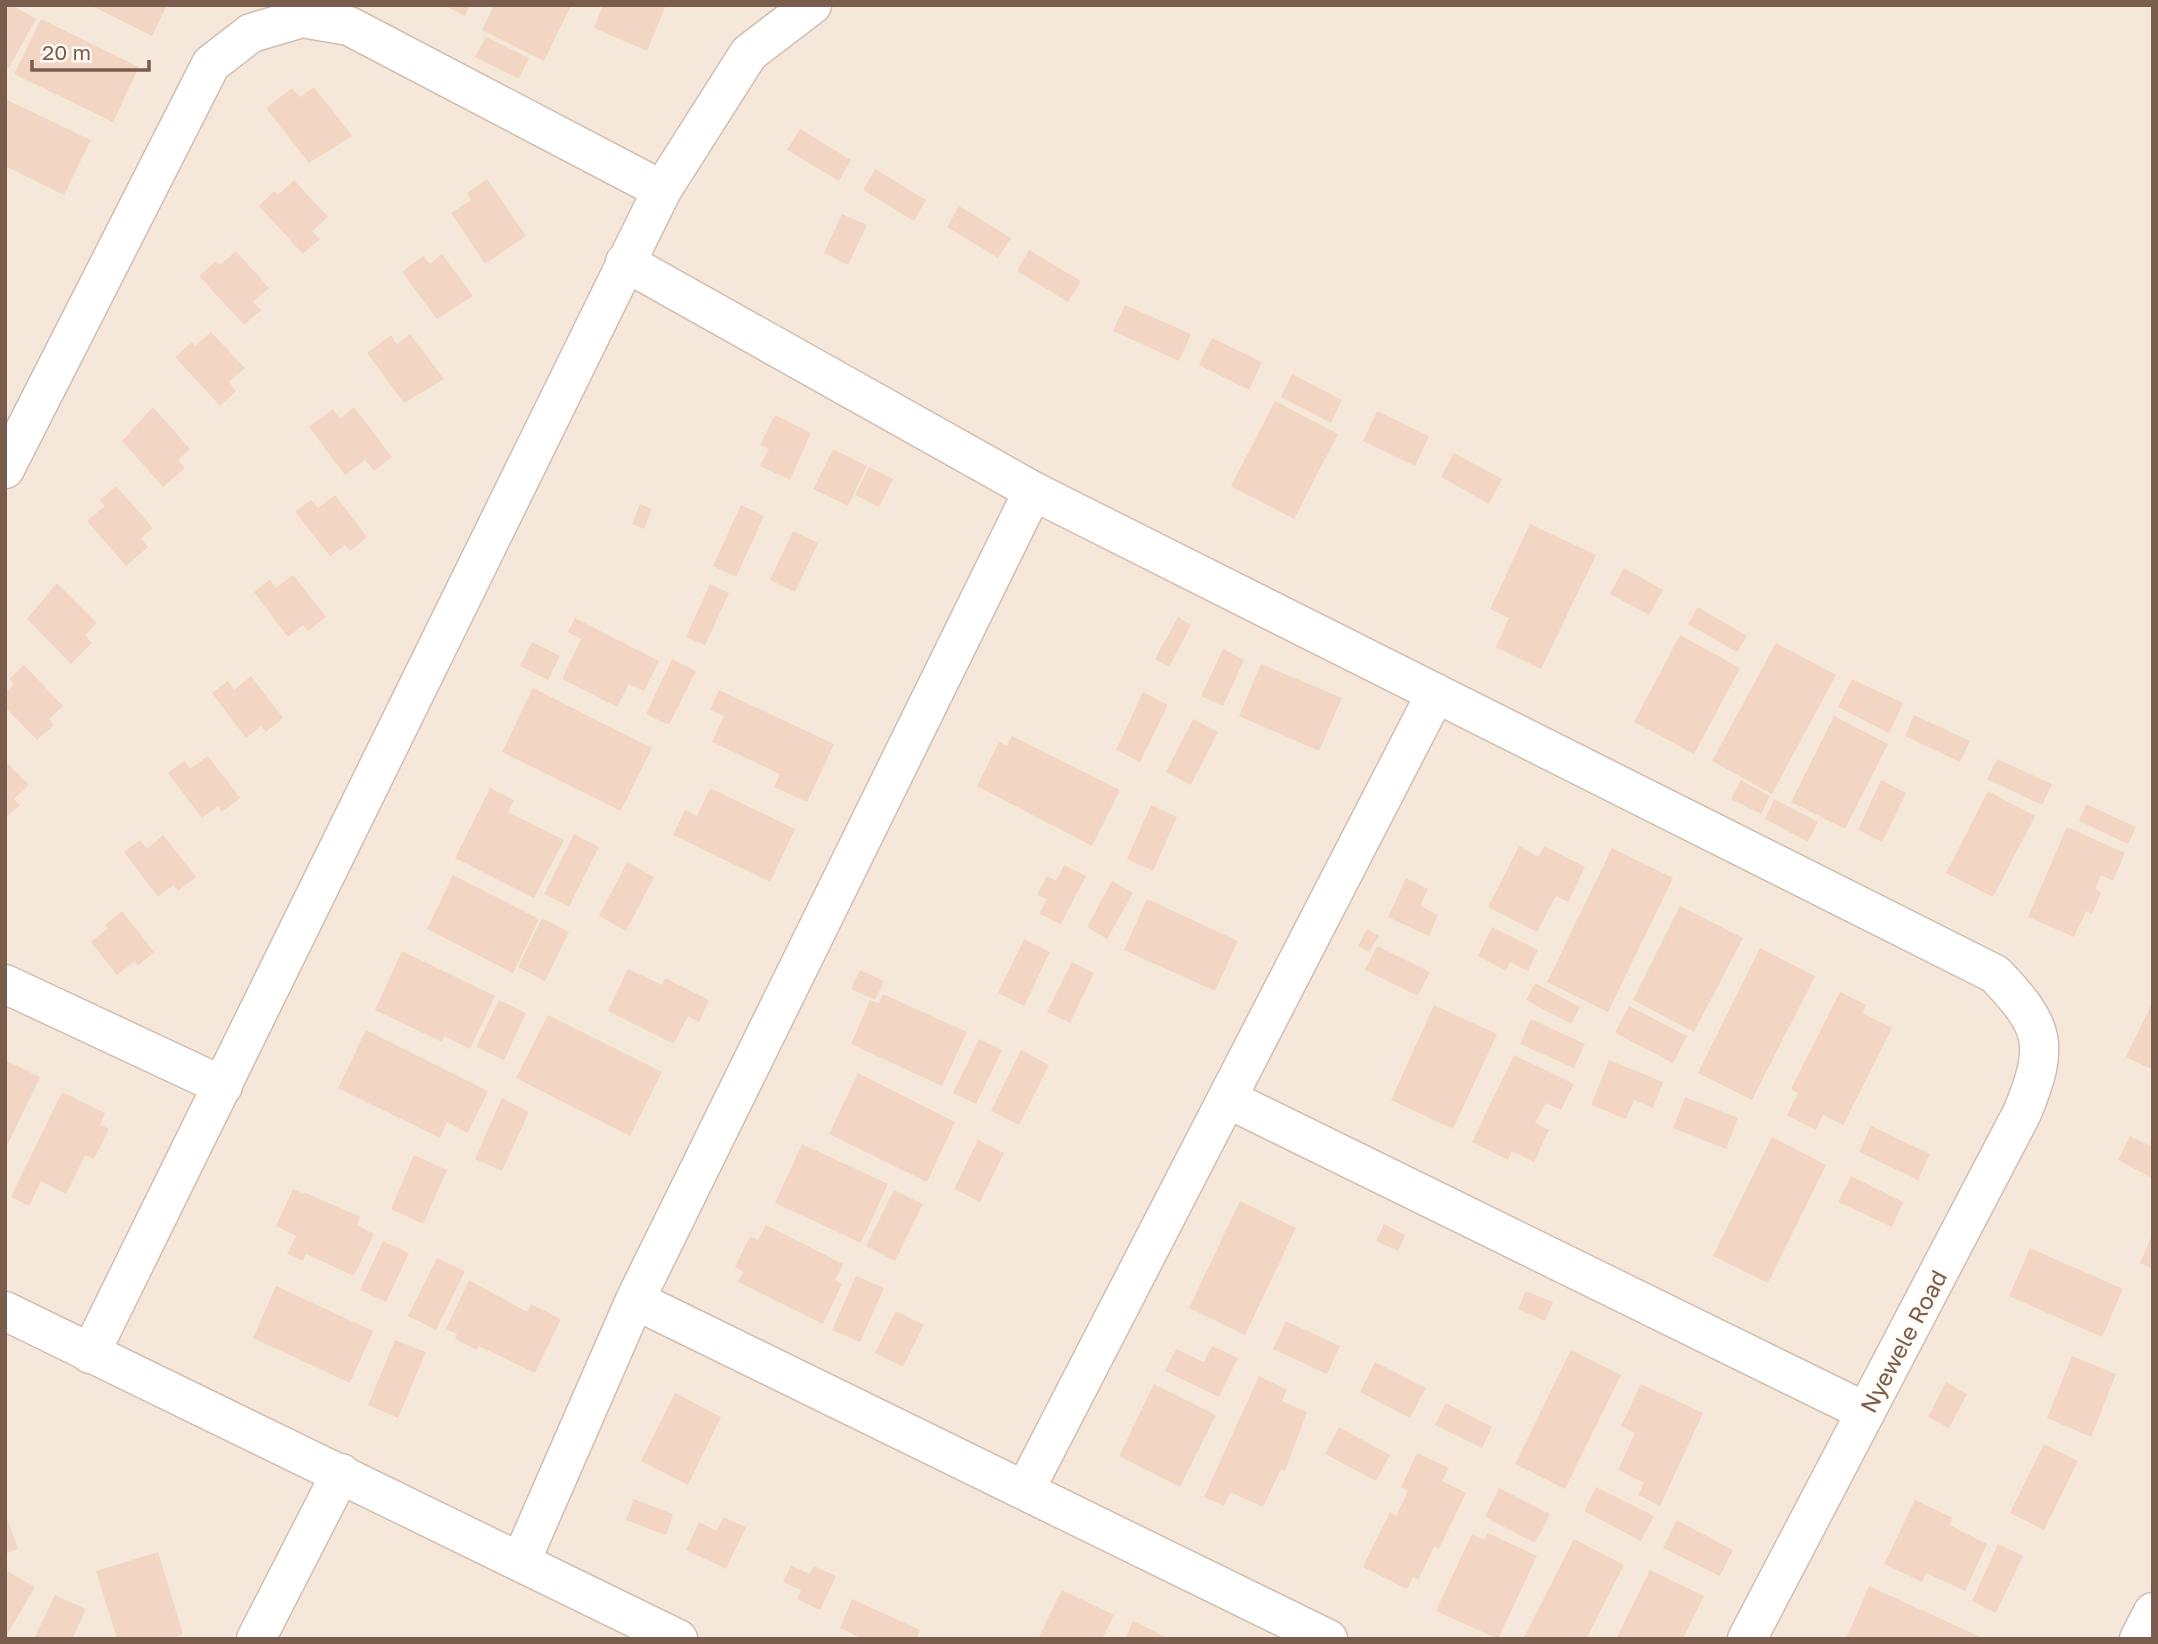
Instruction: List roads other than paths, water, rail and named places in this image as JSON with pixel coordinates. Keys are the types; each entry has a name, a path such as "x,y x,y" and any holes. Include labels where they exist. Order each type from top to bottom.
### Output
{"street":[{"path":"90,1354 662,190 749,53 812,5"},
{"path":"5,469 211,64 251,33 302,18 349,26 662,190"},
{"path":"625,262 1033,491 1436,693 1025,1490"},
{"path":"521,1561 635,1300 1033,491"},
{"name":"Nyewele Road","path":"1436,693 1996,974 2024,1003 2041,1037 2037,1076 2022,1113 1747,1639"},
{"path":"5,984 223,1086"},
{"path":"1228,1099 1866,1412"},
{"path":"635,1300 1328,1639"},
{"path":"5,1311 678,1639"},
{"path":"256,1639 341,1473"},
{"path":"2139,1639 2153,1612"}]}
